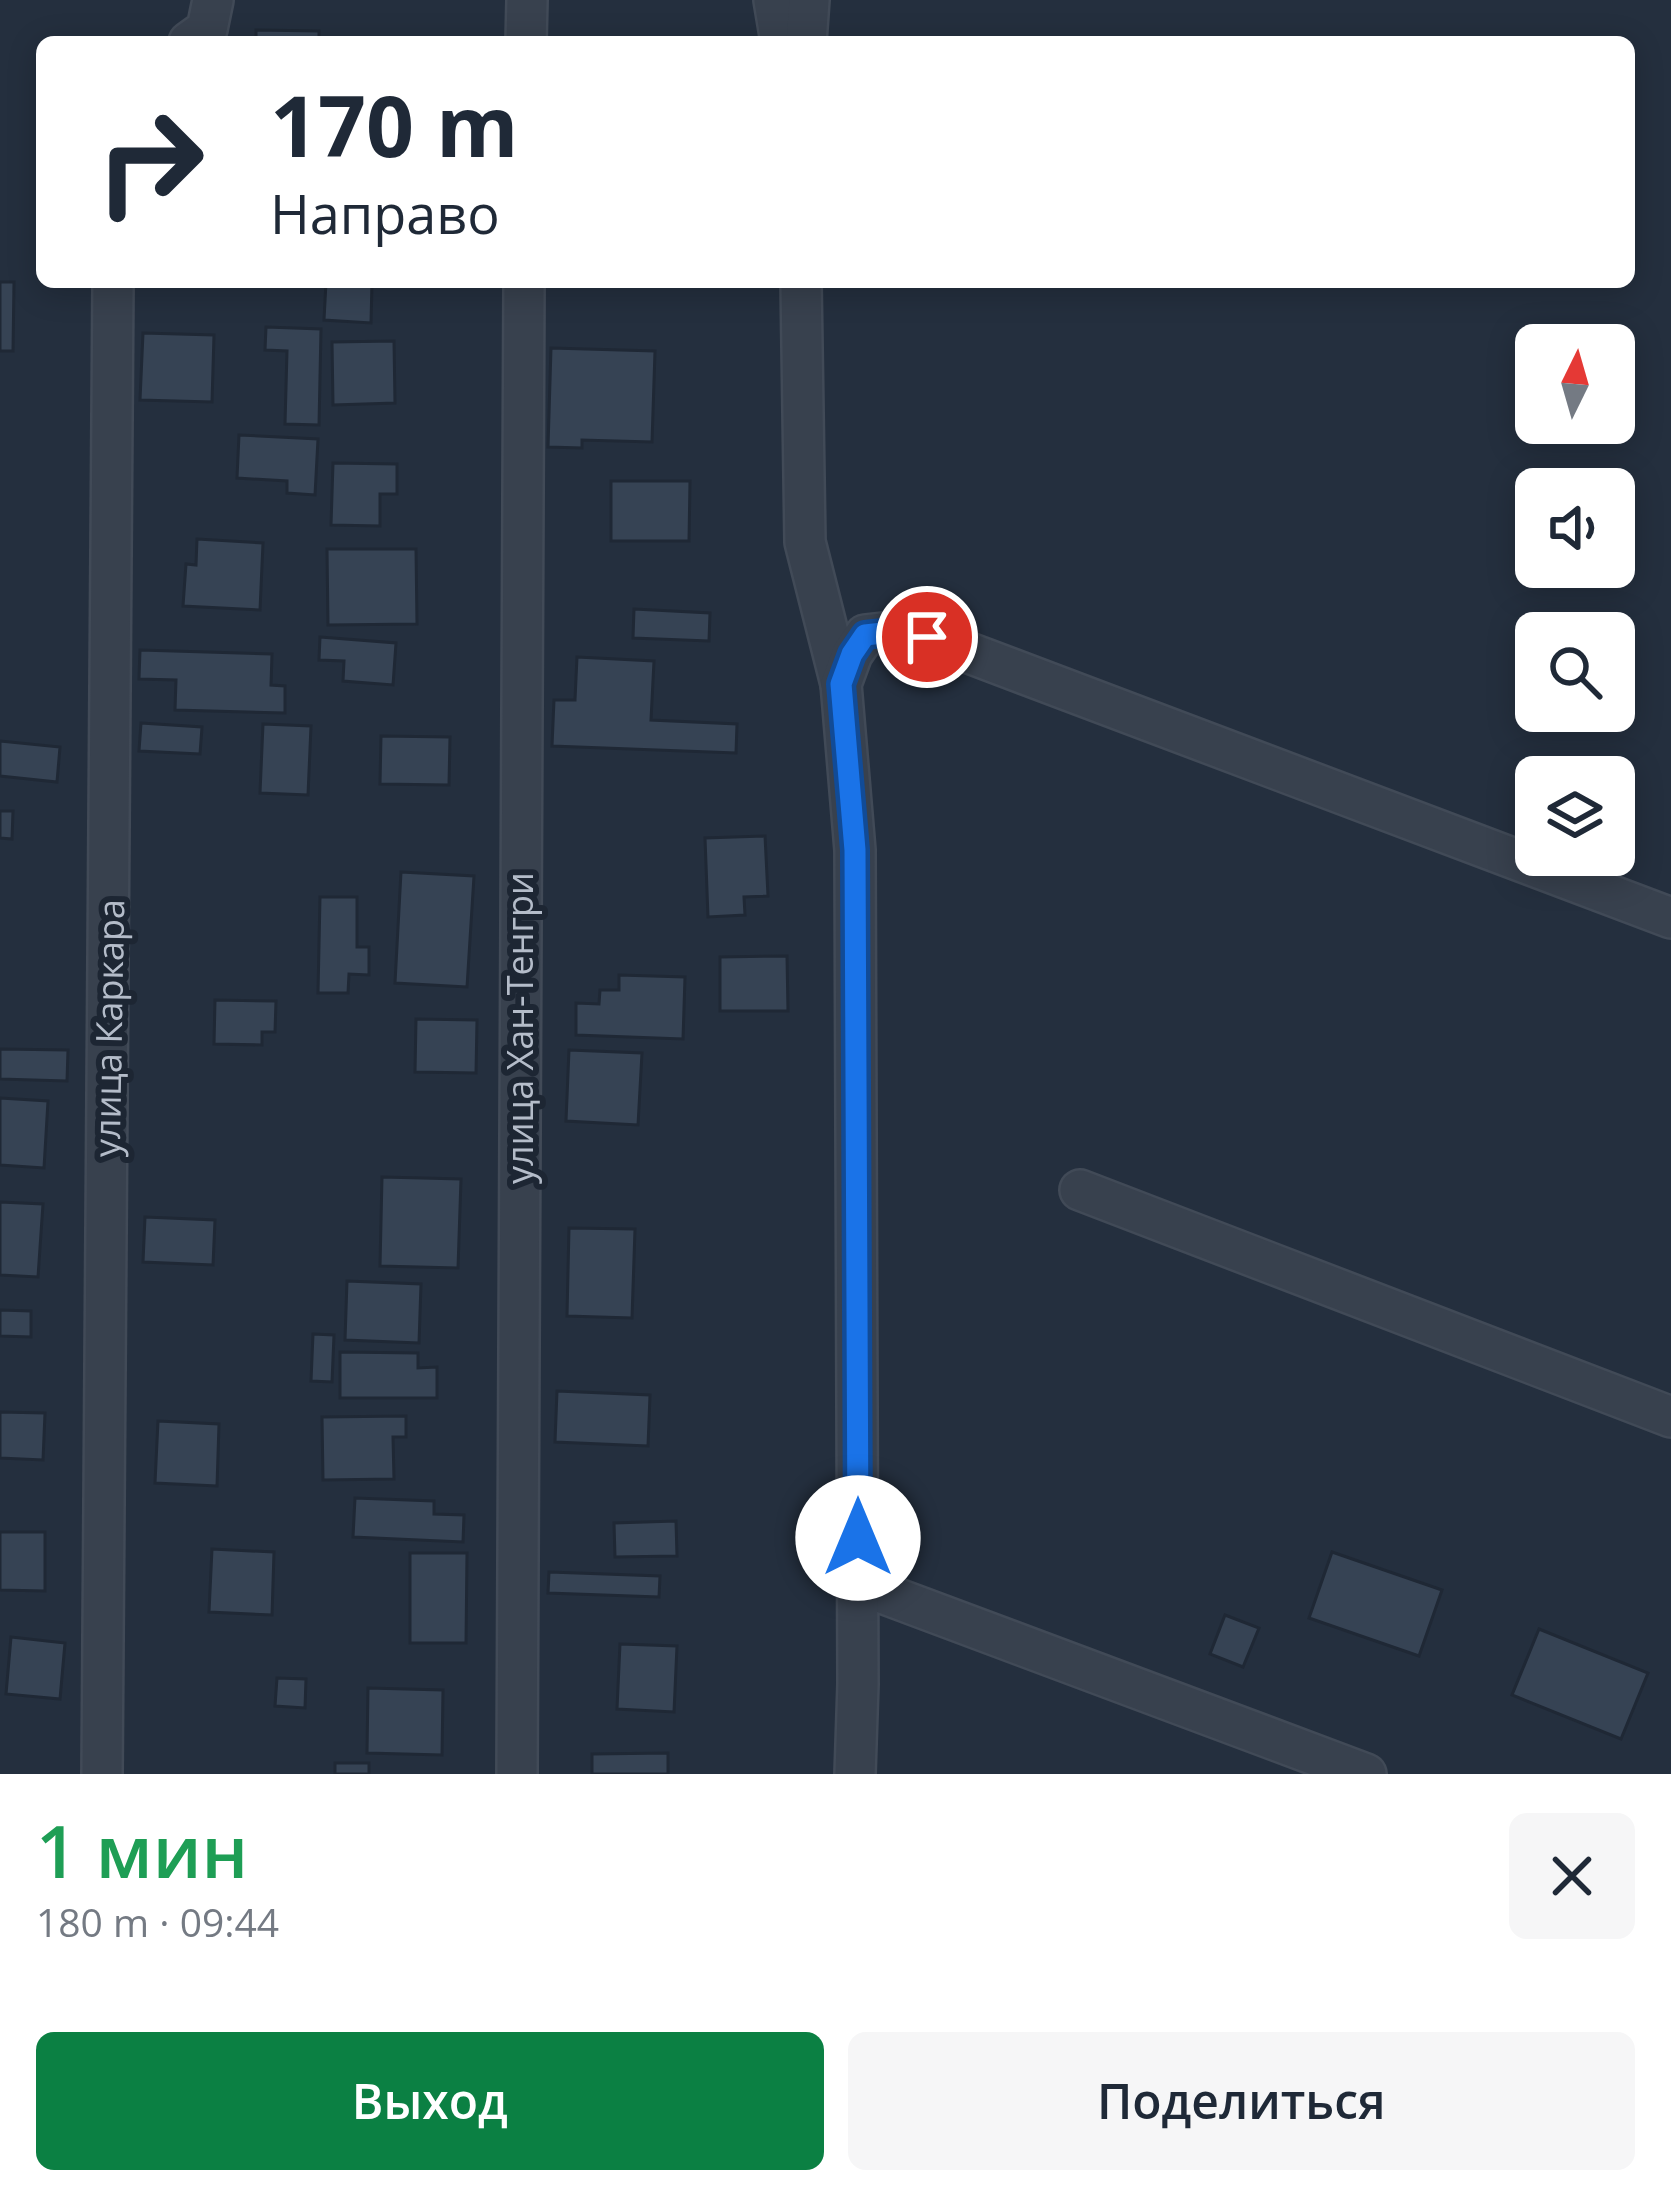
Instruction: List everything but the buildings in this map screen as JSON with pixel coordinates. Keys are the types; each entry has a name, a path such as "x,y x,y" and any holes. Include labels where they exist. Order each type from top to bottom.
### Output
{"street":[{"path":"197,36 207,29 213,0"},
{"path":"526,0 526,36"},
{"path":"774,0 780,36"},
{"path":"806,36 809,0"},
{"name":"улица Каркара","path":"102,1774 113,288"},
{"name":"улица Хан-Тенгри","path":"517,1774 524,288"},
{"path":"801,288 805,542 841,684 855,850 855,1774"},
{"path":"841,684 865,635 892,632 927,637 1671,918"},
{"path":"1080,1190 1671,1417"},
{"path":"858,1584 1366,1774"}],"route":[{"path":"858,1538 855,850 841,684 865,635 892,632 927,637"}]}
